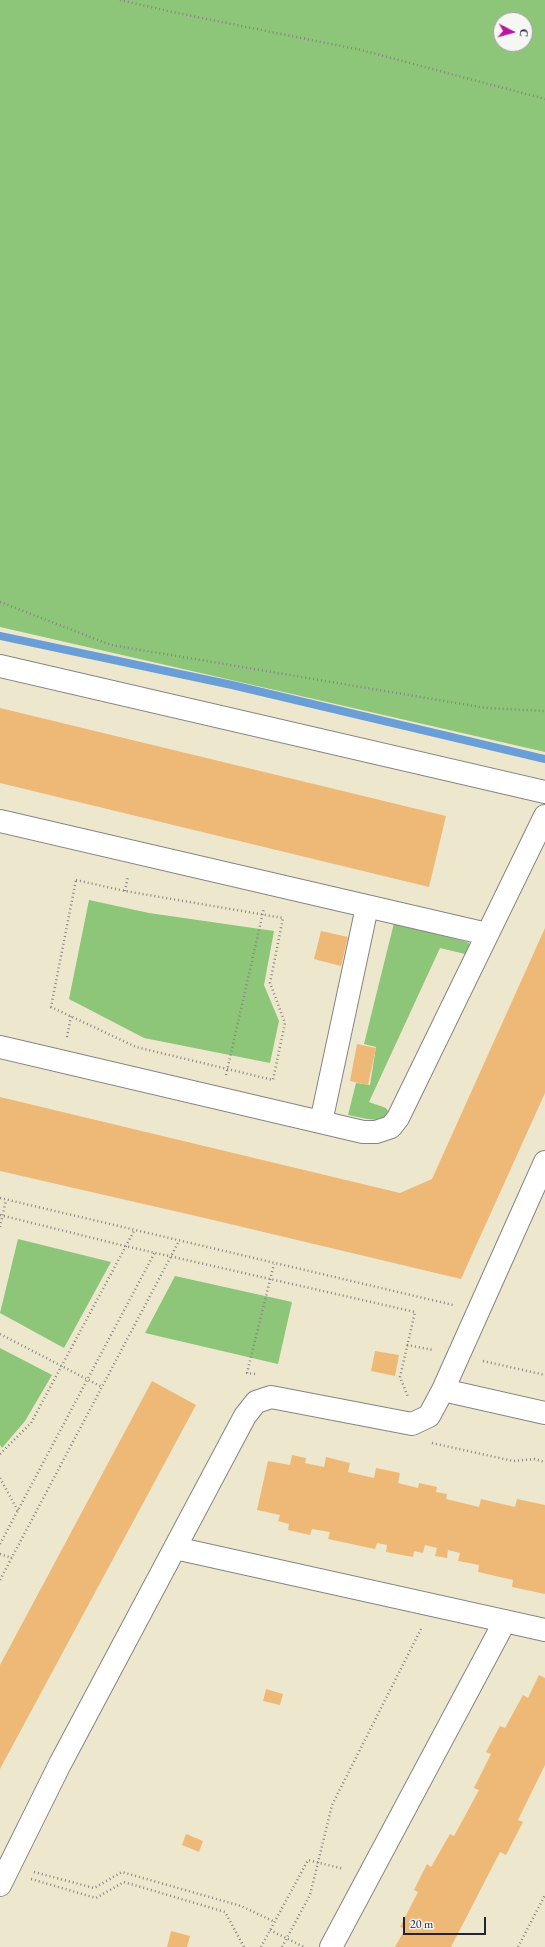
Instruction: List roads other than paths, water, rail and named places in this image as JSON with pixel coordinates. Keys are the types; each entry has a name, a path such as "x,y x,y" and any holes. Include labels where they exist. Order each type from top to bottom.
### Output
{"lane":[{"path":"0,666 545,792"},
{"path":"0,1047 363,1132 376,1132 391,1128 398,1118 545,816"},
{"path":"0,821 487,934"},
{"path":"321,1122 367,907"},
{"path":"6,1874 60,1764 245,1416 256,1402 271,1397 402,1423 412,1424 429,1416 459,1355 545,1162"},
{"path":"443,1390 545,1413"},
{"path":"175,1548 545,1630"},
{"path":"331,1947 505,1621"}],"waterway":[{"path":"0,636 232,685 545,759"}]}
